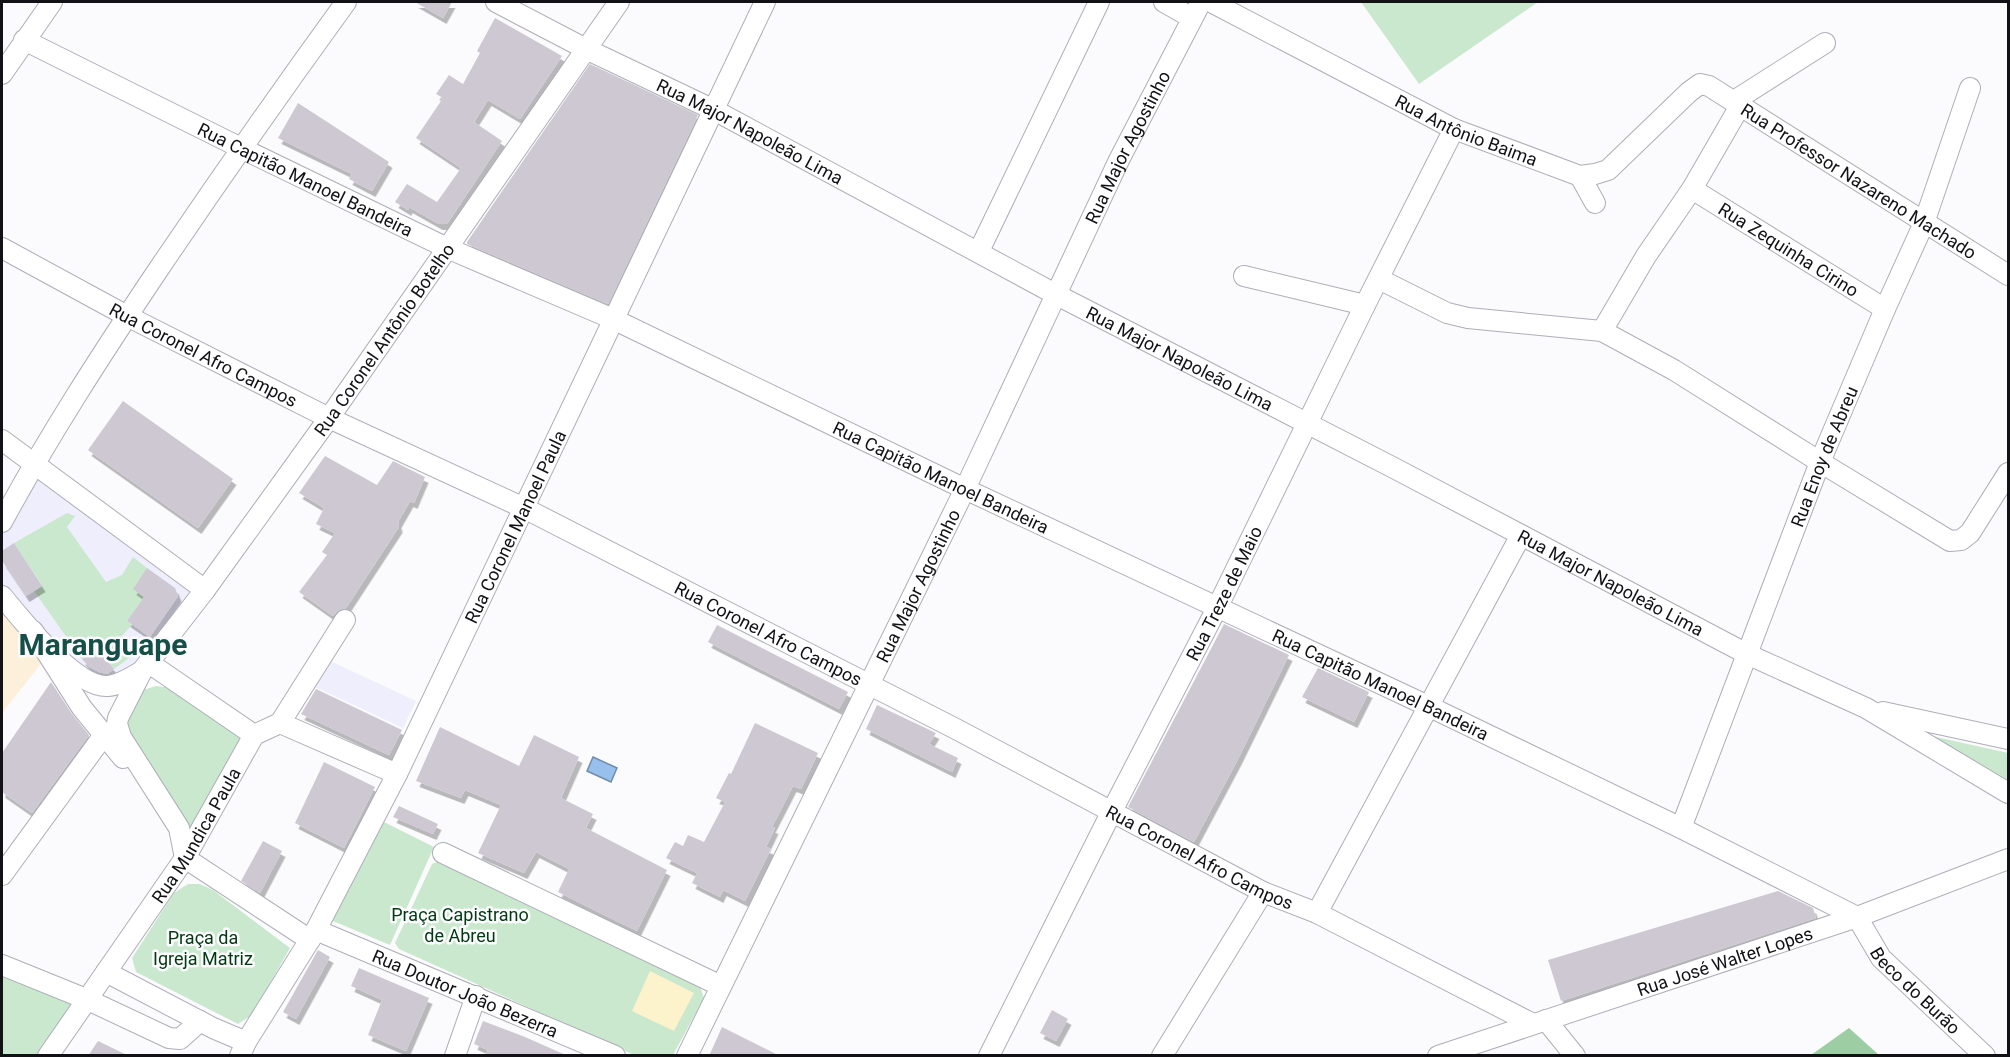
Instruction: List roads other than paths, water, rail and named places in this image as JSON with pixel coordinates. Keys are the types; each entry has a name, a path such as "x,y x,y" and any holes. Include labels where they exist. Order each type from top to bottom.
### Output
{"street":[{"path":"2,74 52,2"},
{"path":"2,522 33,464 128,316 241,148 346,2"},
{"name":"Rua Major Napoleão Lima","path":"496,2 586,49 714,110 1057,295 1747,654 1866,708 2008,793"},
{"name":"Rua Coronel Antônio Botelho","path":"178,828 121,737 117,724 145,667 205,590 329,418 618,2"},
{"name":"Rua Coronel Manoel Paula","path":"243,1049 313,935 397,774 765,2"},
{"path":"979,251 1099,2"},
{"path":"1164,2 1197,10"},
{"name":"Rua Antônio Baima","path":"1211,2 1454,129 1581,176"},
{"name":"Rua Major Agostinho","path":"687,1056 965,489 1119,160 1197,10"},
{"name":"Rua Capitão Manoel Bandeira","path":"24,40 447,248 613,319 965,489 1428,706 1681,828 1857,917"},
{"path":"1602,331 1646,256 1692,189 1737,103 1825,43"},
{"name":"Rua Professor Nazareno Machado","path":"1581,176 1608,170 1689,92 1700,84 1709,86 2008,275"},
{"name":"Rua Enoy de Abreu","path":"1681,828 1820,462 1924,223 1970,88"},
{"name":"Rua Treze de Maio","path":"989,1056 1217,608 1454,129"},
{"path":"1581,176 1595,202"},
{"name":"Rua Zequinha Cirino","path":"1692,189 1885,309"},
{"name":"Rua Coronel Afro Campos","path":"2,249 329,418 524,508 956,729 1263,892 1317,913 1540,1022"},
{"path":"1245,276 1365,305"},
{"path":"1379,279 1447,313 1468,318 1602,331 1674,370 1950,541 1960,540 1970,533 2008,473"},
{"path":"2,440 205,590"},
{"path":"1317,913 1521,535"},
{"path":"2,596 33,631 82,708 131,766 178,828 184,858"},
{"path":"145,667 254,735 280,723 345,620"},
{"name":"Rua Coronel Antônio Botelho","path":"33,631 81,678 95,684 108,686 122,682 145,667"},
{"name":"Rua Major Napoleão Lima","path":"1866,708 2008,740"},
{"path":"280,723 397,774"},
{"path":"2,875 104,735"},
{"name":"Rua Mundica Paula","path":"48,1056 184,858 254,735"},
{"path":"443,853 721,986"},
{"name":"Rua Doutor João Bezerra","path":"184,858 313,935 476,996 615,1056"},
{"name":"Rua José Walter Lopes","path":"1438,1056 1857,917 2008,859"},
{"path":"1162,1056 1263,892"},
{"name":"Beco do Burão","path":"1857,917 1881,958 1985,1056"},
{"path":"2,965 86,999 175,1040 186,1036 200,1021"},
{"path":"105,972 200,1021 243,1049"},
{"path":"455,1056 476,996"},
{"path":"1540,1022 1575,1056"}],"water":[{"path":"593,757 617,768 611,782 587,771"}],"district":[{"name":"Maranguape","path":"103,644"}],"park label":[{"name":"Praça Capistrano de Abreu","path":"460,924"},
{"name":"Praça da Igreja Matriz","path":"203,947"}]}
